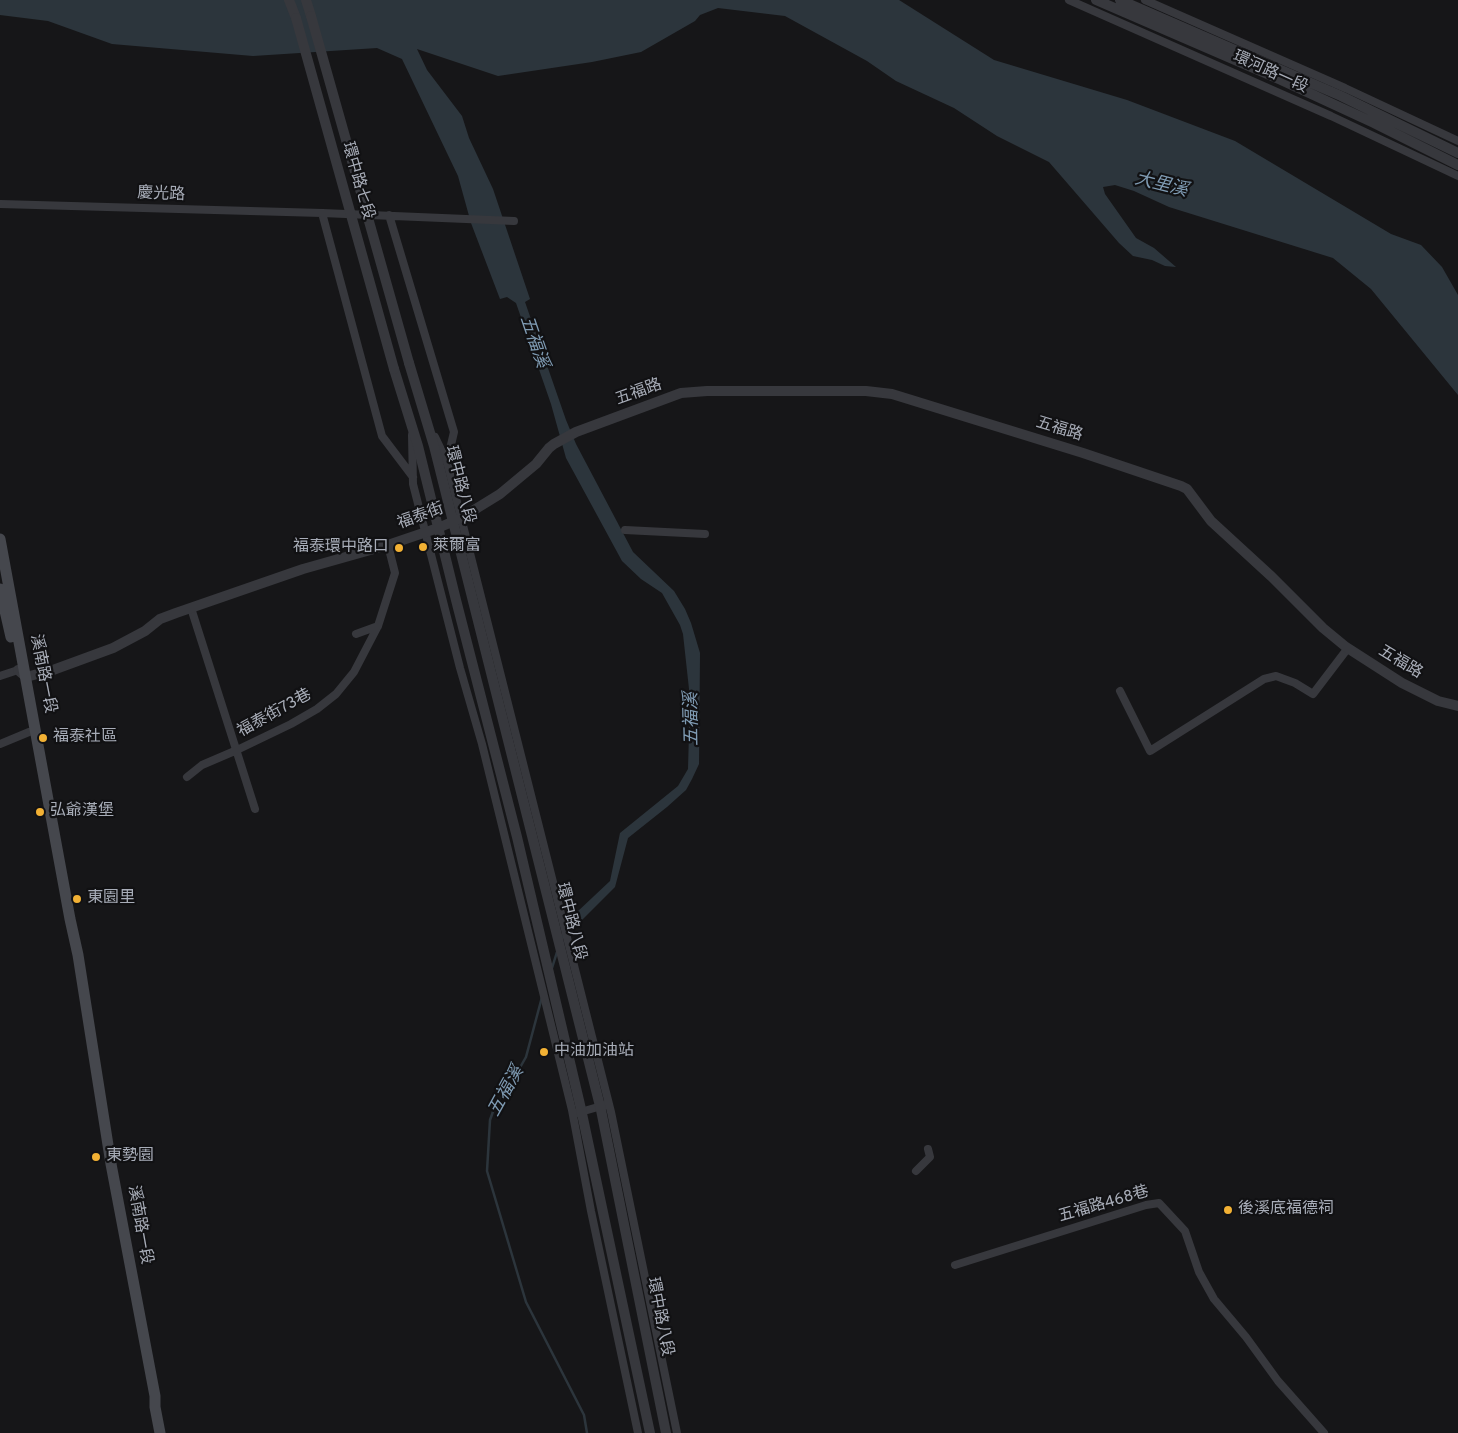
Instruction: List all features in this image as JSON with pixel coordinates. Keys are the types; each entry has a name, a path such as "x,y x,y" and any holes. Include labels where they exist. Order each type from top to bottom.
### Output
{"main road":[{"name":"溪南路一段","path":"0,539 31,728 74,933 111,1164 155,1396 160,1433"},
{"name":"溪南路一段","path":"0,589 22,674"}],"street":[{"name":"環中路七段","path":"290,0 394,369"},
{"name":"環中路七段","path":"307,0 409,363"},
{"name":"環河路一段","path":"1069,0 1331,116 1458,176"},
{"name":"環河路一段","path":"1096,0 1281,80 1340,96 1458,165"},
{"name":"環河路一段","path":"1120,0 1340,96 1458,141"},
{"name":"環河路一段","path":"1145,0 1458,154"},
{"path":"1331,116 1340,96"},
{"name":"慶光路","path":"0,204 459,217 514,221"},
{"name":"環中路八段","path":"322,213 382,436 413,477"},
{"name":"環中路八段","path":"389,215 454,432 447,462"},
{"name":"環中路八段","path":"409,363 457,520 558,917 604,1105 677,1433"},
{"name":"環中路八段","path":"394,369 412,425 517,837 543,948 550,1019 577,1113 638,1433"},
{"name":"五福路","path":"554,444 576,432 681,393 707,391 866,391 892,394 1083,453 1187,489 1210,521 1272,577 1323,628 1348,648 1409,686 1438,701 1458,706"},
{"name":"環中路八段","path":"427,421 447,462 457,520"},
{"name":"環中路八段","path":"412,425 413,477 460,668 545,976 650,1433"},
{"name":"福泰街","path":"22,674 53,670 113,648 145,631 160,619 303,569 427,533 457,520 500,494 536,464 554,444"},
{"path":"625,530 705,534"},
{"name":"福泰街73巷","path":"187,777 202,765 291,724 317,709 336,694 354,672 378,626 395,573 388,545"},
{"path":"191,608 255,809"},
{"path":"356,634 378,626"},
{"path":"1120,692 1150,751 1264,679 1276,676 1313,694 1348,648"},
{"path":"0,676 22,674"},
{"path":"0,744 31,728"},
{"path":"577,1113 604,1105"},
{"name":"環中路八段","path":"604,1105 666,1433"},
{"path":"916,1171 930,1157 928,1149"},
{"name":"五福路468巷","path":"955,1265 1146,1205 1159,1203 1185,1231 1199,1272 1214,1299 1246,1337 1278,1381 1324,1433"}],"water":[{"name":"大里溪","path":"0,0 899,0 994,60 1127,100 1235,141 1391,234 1421,245 1442,267 1458,295 1458,395 1371,289 1333,258 1169,207 1134,191 1115,185 1103,187 1105,194 1136,238 1154,248 1176,267 1165,266 1152,260 1133,256 1119,243 1049,162 997,136 954,108 896,81 867,61 785,16 718,8 700,15 695,21 641,52 592,62 498,76 417,49 427,70 462,116 469,138 493,189 530,299 525,302 576,444 633,552 674,591 685,609 700,653 699,764 686,790 628,838 615,887 580,922 576,913 610,881 620,833 678,786 688,769 690,698 683,634 662,593 641,579 622,561 566,458 551,404 516,303 507,297 500,299 471,223 458,176 402,59 377,48 253,56 112,44 48,21 0,15"}],"waterway":[{"name":"五福溪","path":"561,939 563,934 579,916"},
{"name":"五福溪","path":"552,968 557,952"},
{"name":"五福溪","path":"542,997 526,1057 506,1092 495,1106 490,1120 487,1171 526,1302 584,1415 587,1433"}],"place":[{"name":"萊爾富","path":"423,547"},
{"name":"福泰環中路口","path":"399,548"},
{"name":"福泰社區","path":"43,738"},
{"name":"弘爺漢堡","path":"40,812"},
{"name":"東園里","path":"77,899"},
{"name":"中油加油站","path":"544,1052"},
{"name":"東勢園","path":"96,1157"},
{"name":"後溪底福德祠","path":"1228,1210"}]}
